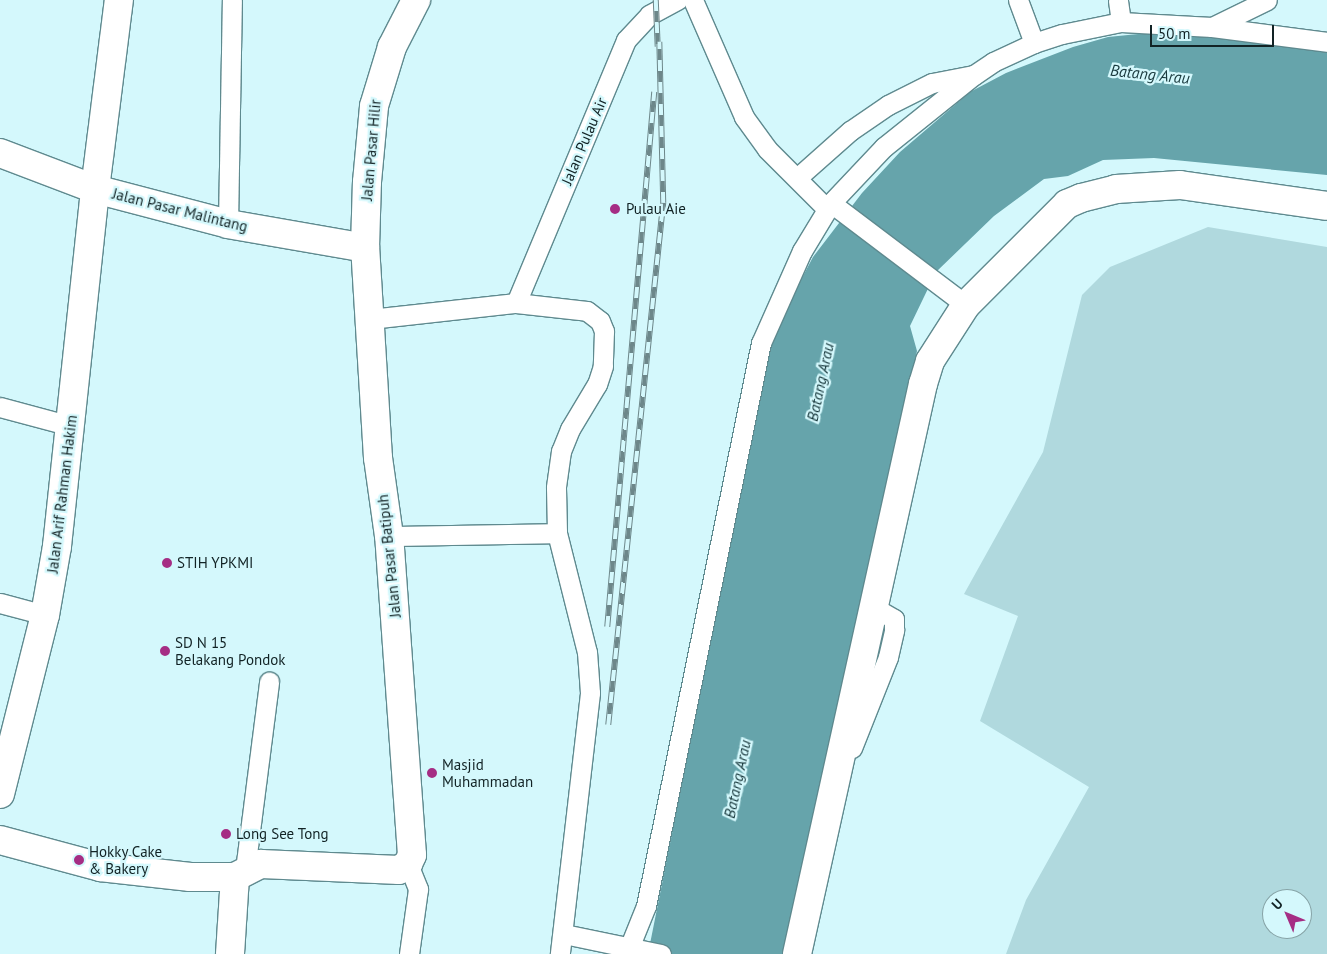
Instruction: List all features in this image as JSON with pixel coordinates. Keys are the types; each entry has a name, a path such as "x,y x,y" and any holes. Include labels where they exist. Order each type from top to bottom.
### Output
{"street":[{"name":"Jalan Arif Rahman Hakim","path":"0,794 45,615 57,546 95,190 119,0"},
{"path":"228,224 232,0"},
{"name":"Jalan Pasar Hilir","path":"365,248 367,172 374,106 392,47 416,0"},
{"name":"Jalan Pulau Air","path":"516,303 626,40 649,15 677,0"},
{"path":"693,0 744,117 767,149 797,178 833,208 964,302"},
{"path":"1018,0 1034,44"},
{"path":"1118,0 1121,22"},
{"path":"1212,27 1267,0"},
{"path":"633,948 646,906 761,343 791,274 833,208 884,147 974,75 994,62 1062,34 1121,22 1212,27 1327,42"},
{"path":"797,178 850,131 888,105 932,83 974,75"},
{"name":"Jalan Pasar Malintang","path":"0,153 95,190 228,224 365,248"},
{"path":"797,954 923,384 930,361 964,302 1067,204 1080,198 1116,189 1180,185 1327,206"},
{"name":"Jalan Pasar Batipuh","path":"365,248 378,458 389,536 412,842 408,864"},
{"path":"370,319 516,303 587,310 600,321 604,331 603,366 597,384 570,429 561,451 554,515 587,652 590,693 564,934 560,954"},
{"path":"0,407 71,426"},
{"path":"389,536 557,533"},
{"path":"0,603 45,615"},
{"path":"230,954 269,682"},
{"path":"0,841 100,867 190,877 240,874 261,864 388,871 399,870 408,864 418,889 409,954"},
{"path":"564,934 661,954"}],"shaded area":[{"path":"1208,227 1327,247 1327,954 1006,954 1026,900 1089,787 980,721 1018,616 964,594 1043,452 1082,295 1110,267"}],"water":[{"name":"Batang Arau","path":"1178,30 1273,46 1327,49 1327,175 1154,158 1103,160 1068,176 1044,179 994,216 936,272 910,326 917,351 789,954 648,954 757,406 776,327 813,257 862,193 900,152 970,92 1006,73 1073,47 1108,37"}],"railway":[{"path":"656,0 658,47"},
{"path":"608,725 663,203 659,42"},
{"path":"607,627 654,92"}],"place":[{"name":"Pulau Aie","path":"615,209"},
{"name":"STIH YPKMI","path":"167,563"},
{"name":"SD N 15 Belakang Pondok","path":"165,651"},
{"name":"Masjid Muhammadan","path":"432,773"},
{"name":"Long See Tong","path":"226,834"},
{"name":"Hokky Cake & Bakery","path":"79,860"}]}
